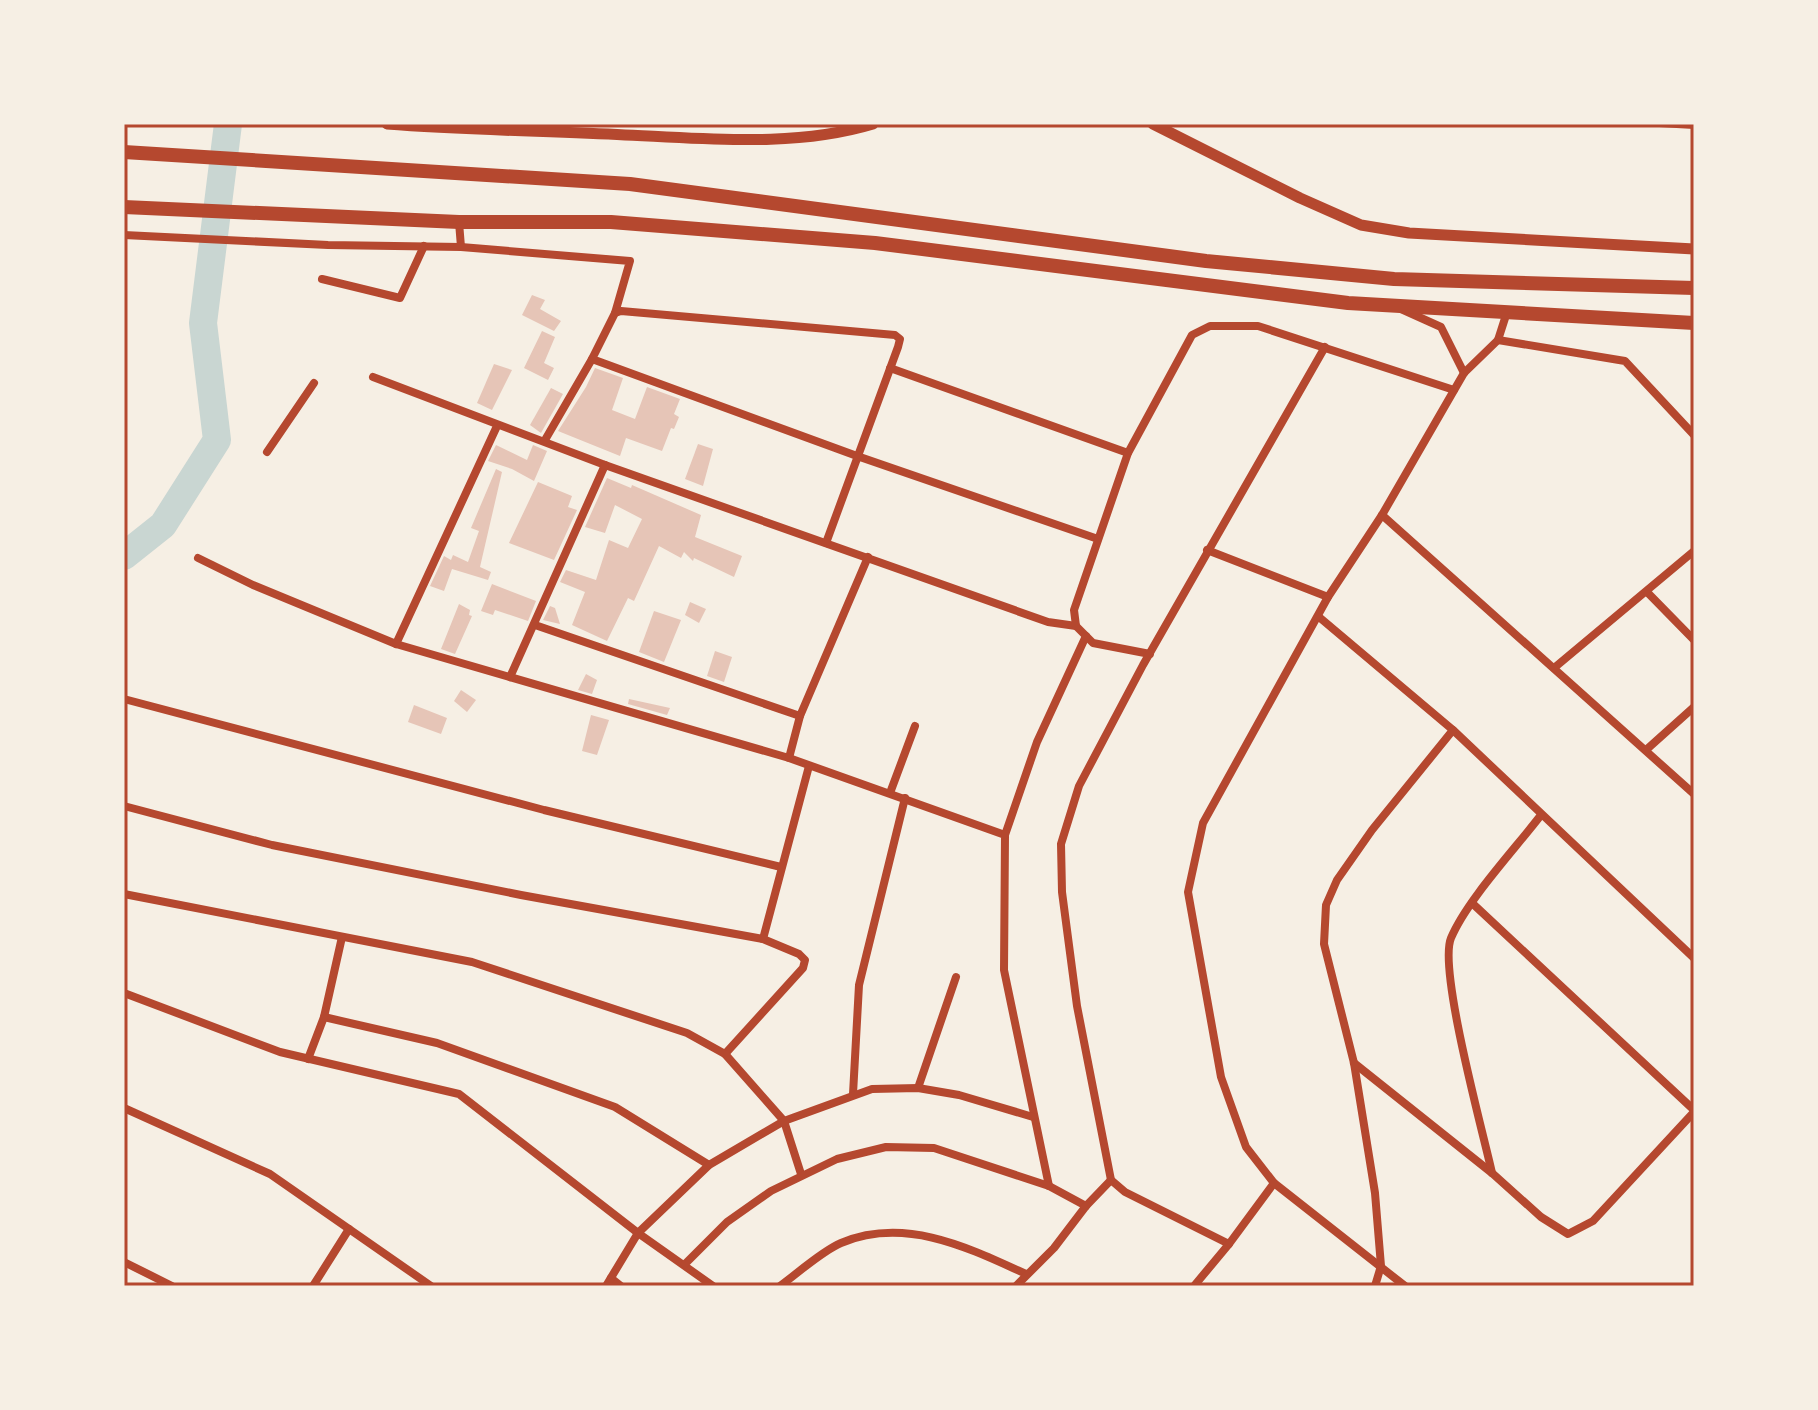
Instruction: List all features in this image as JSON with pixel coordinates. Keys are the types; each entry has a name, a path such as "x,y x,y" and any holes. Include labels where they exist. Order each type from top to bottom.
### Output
{"highway":[{"path":"127,153 630,184 1206,261 1394,279 1694,288"},
{"path":"124,207 459,222 611,222 875,243 1333,301 1694,323"},
{"path":"1066,267 1069,243"}],"street":[{"path":"387,124 464,130 502,127 782,140 849,131 873,124"},
{"path":"1153,124 1361,225 1409,233 1694,249"},
{"path":"459,222 461,247"},
{"path":"124,235 328,245 461,247 630,261 615,313 545,440"},
{"path":"322,279 400,298 424,246"},
{"path":"1392,305 1441,327 1464,373"},
{"path":"615,313 621,311 895,335 900,339 826,543"},
{"path":"1405,1286 1274,1183 1246,1147 1221,1077 1188,892 1203,823 1328,597 1382,515 1464,373 1498,340 1507,312"},
{"path":"1076,626 1074,610 1128,453 1192,335 1210,326 1258,326 1454,390"},
{"path":"1498,340 1625,361 1694,435"},
{"path":"1229,1244 1125,1192 1111,1180 1077,1006 1062,892 1061,844 1079,786 1207,550 1325,347"},
{"path":"592,359 857,456 1098,539"},
{"path":"890,368 1128,453"},
{"path":"373,377 497,426 545,440 605,465 1048,622 1076,626 1093,643 1150,654"},
{"path":"267,452 314,383"},
{"path":"396,644 497,426"},
{"path":"510,677 605,465"},
{"path":"1382,515 1694,794"},
{"path":"1207,550 1328,597"},
{"path":"1554,668 1694,551"},
{"path":"789,758 800,716 868,557"},
{"path":"198,558 253,585 396,644 789,758 1005,835"},
{"path":"1647,592 1694,640"},
{"path":"1319,617 1453,730 1694,958"},
{"path":"535,625 800,716"},
{"path":"1049,1186 1004,970 1005,835 1037,742 1086,636"},
{"path":"124,699 544,810 781,867"},
{"path":"1646,750 1694,707"},
{"path":"890,793 915,726"},
{"path":"1375,1286 1381,1266 1375,1193 1354,1063 1324,944 1326,905 1337,880 1372,830 1453,730"},
{"path":"763,939 809,766"},
{"path":"853,1094 859,985 905,798"},
{"path":"124,806 272,845 763,939 799,954 805,960 803,968 725,1054"},
{"path":"1492,1173 1449,981 1449,942 1472,903 1541,815"},
{"path":"124,894 472,962 687,1033 725,1054 784,1121 801,1174"},
{"path":"1354,1063 1492,1173 1541,1217 1568,1234 1593,1221 1694,1111 1472,903"},
{"path":"308,1059 324,1017 342,937"},
{"path":"918,1088 956,977"},
{"path":"124,993 280,1052 459,1094 638,1233 713,1286"},
{"path":"324,1017 437,1043 615,1107 709,1165"},
{"path":"621,1286 609,1282 638,1233 709,1165 784,1121 872,1089 918,1088 959,1095 1033,1117"},
{"path":"124,1108 270,1174 431,1286"},
{"path":"685,1264 727,1222 771,1191 837,1159 886,1147 934,1148 1049,1186 1086,1206"},
{"path":"1016,1286 1054,1248 1086,1206 1111,1180"},
{"path":"1194,1286 1274,1183"},
{"path":"313,1286 349,1229"},
{"path":"780,1286 840,1243 904,1232 955,1242 1026,1274"},
{"path":"124,1262 172,1286"}],"lane":[{"path":"1642,124 1694,127"}],"building":[{"path":"532,295 545,300 540,309 561,321 554,331 522,315"},
{"path":"542,331 555,337 544,363 554,368 548,380 524,368"},
{"path":"494,364 512,370 492,410 477,403"},
{"path":"595,368 623,378 612,410 635,419 647,387 680,399 674,414 679,417 662,451 626,438 620,456 558,431"},
{"path":"551,388 563,394 541,433 530,425"},
{"path":"698,444 713,449 703,486 685,479"},
{"path":"496,445 527,460 533,445 547,451 534,481 488,461"},
{"path":"496,469 502,472 480,567 491,572 488,580 452,569 444,591 430,586 444,556 451,560 453,555 468,562 479,531 471,528"},
{"path":"607,478 631,488 632,485 701,515 695,537 742,556 734,577 694,558 693,561 684,552 681,558 659,546 634,601 628,598 607,641 572,625 585,592 560,582 566,570 596,580 609,540 628,548 642,519 615,505 605,533 585,527"},
{"path":"538,482 572,496 568,507 577,510 554,560 509,543"},
{"path":"492,584 536,601 528,621 495,610 493,615 481,611"},
{"path":"690,602 706,609 699,623 685,615"},
{"path":"459,604 470,610 469,615 472,616 455,654 441,649"},
{"path":"550,606 555,608 560,624 543,620"},
{"path":"654,611 681,620 664,662 639,652"},
{"path":"715,651 732,657 724,682 707,676"},
{"path":"586,674 597,680 592,694 578,690"},
{"path":"461,690 476,700 467,712 454,701"},
{"path":"629,699 670,708 667,715 628,704"},
{"path":"414,705 447,718 441,734 408,722"},
{"path":"591,715 609,720 597,755 582,751"}],"waterway":[{"path":"124,556 163,525 217,440 203,323 228,124"}]}
